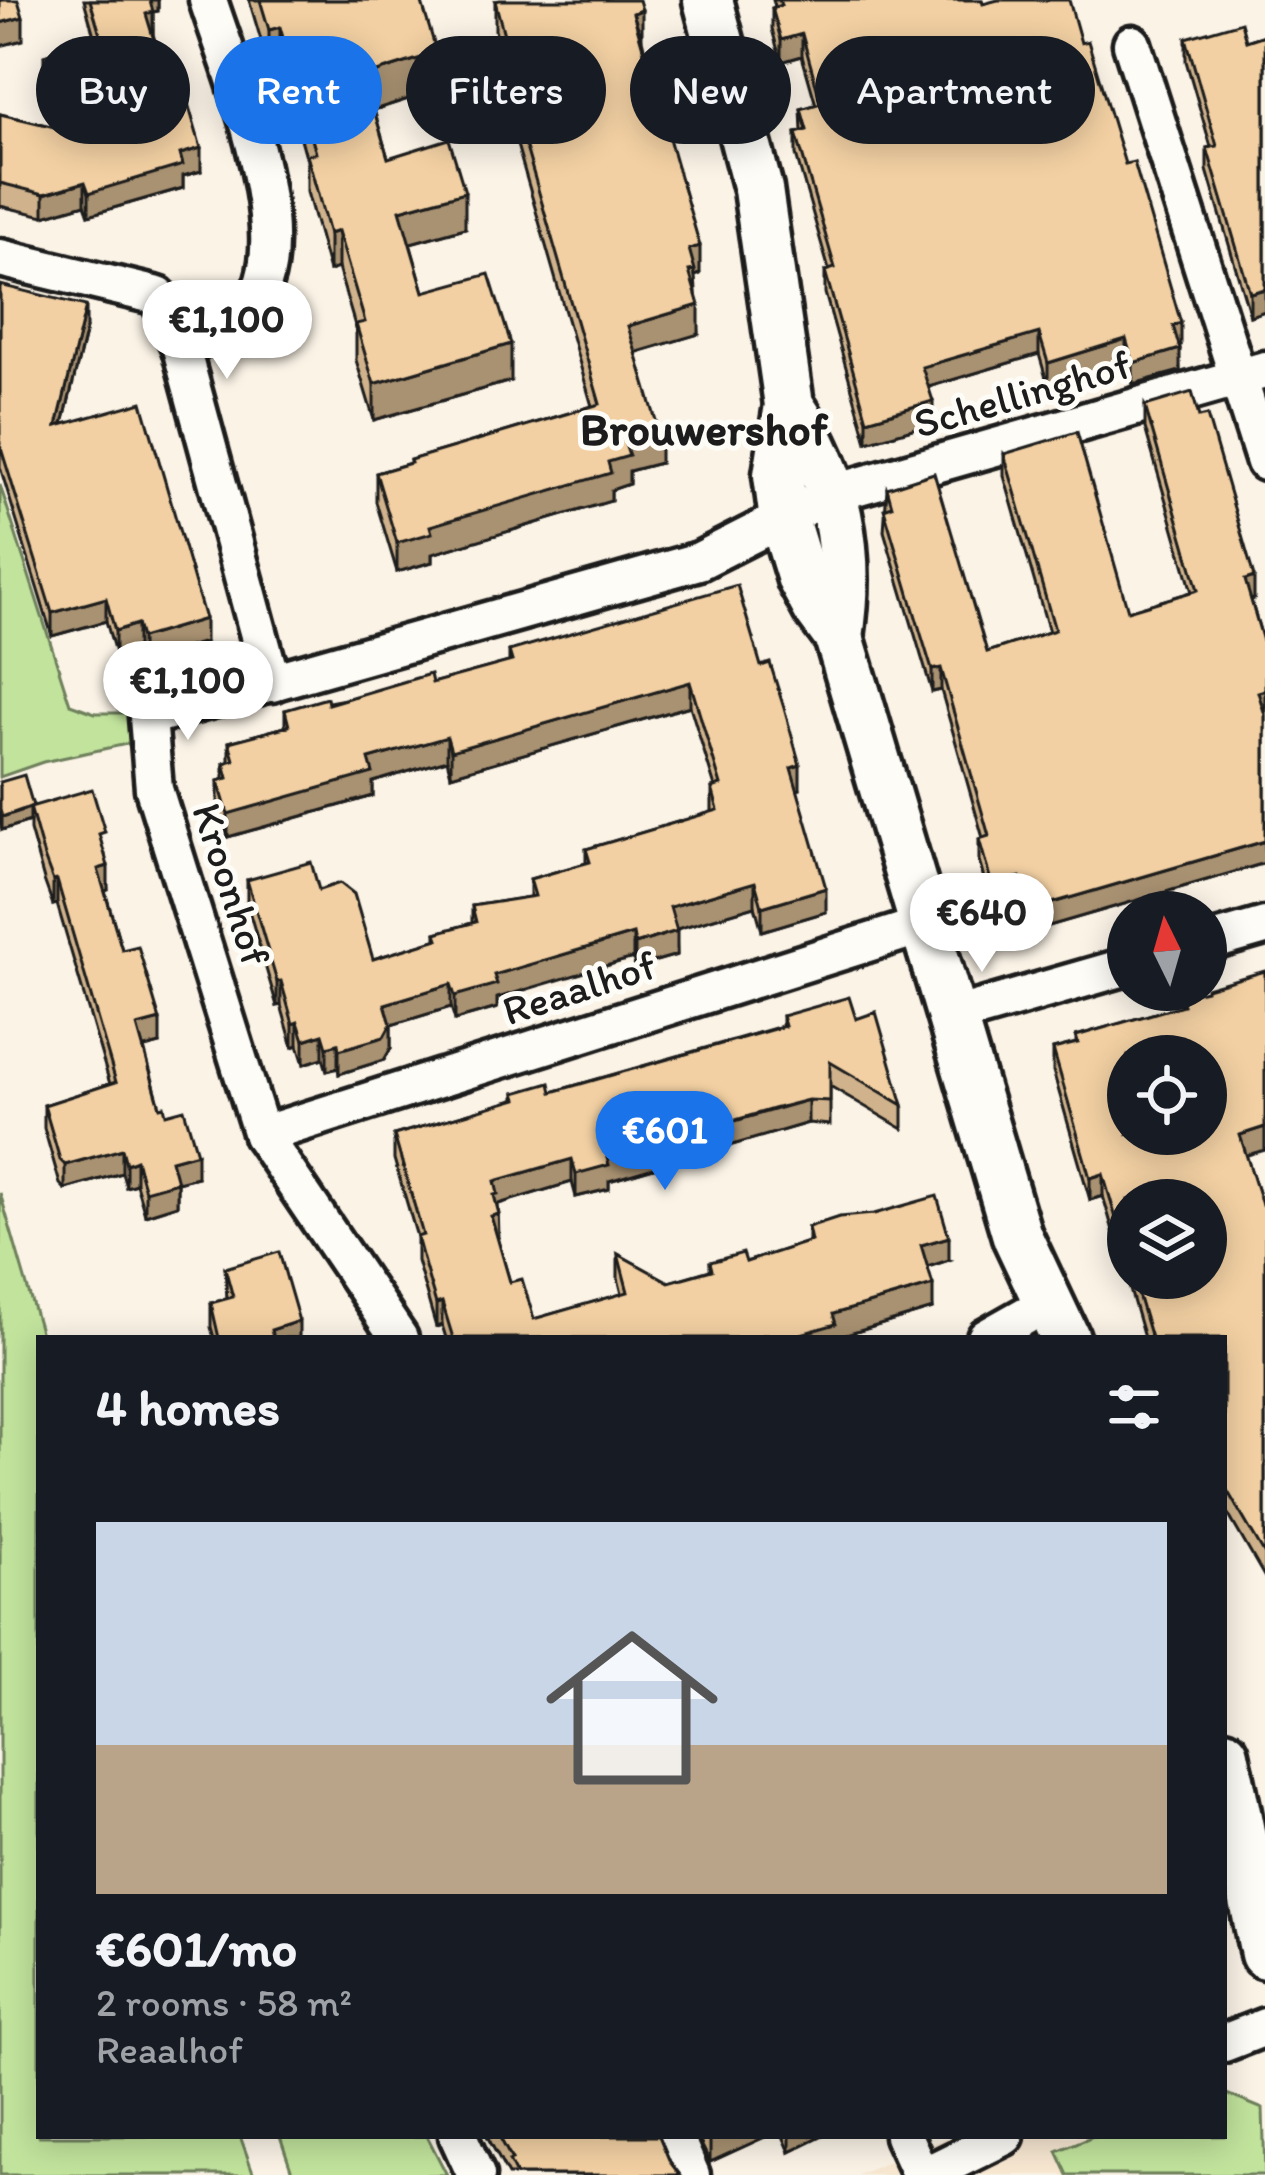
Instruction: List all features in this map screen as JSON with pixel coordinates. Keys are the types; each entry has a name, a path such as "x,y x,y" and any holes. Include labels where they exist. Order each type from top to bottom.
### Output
{"street":[{"path":"181,348 246,314 270,275 266,181 208,0"},
{"path":"708,0 758,189 788,405 778,475 784,520 802,579 839,637 1017,1236 1055,1321 998,1335"},
{"path":"1132,44 1251,374 1265,462"},
{"path":"0,258 158,296 181,348 272,683"},
{"name":"Schellinghof","path":"784,520 831,494 1251,374"},
{"path":"788,405 822,460 831,494 845,558 846,593 839,637"},
{"name":"Kroonhof","path":"397,1335 262,1136 154,789 148,717 700,561 784,520"},
{"name":"Reaalhof","path":"262,1136 923,925"},
{"path":"1227,937 1265,926"},
{"path":"951,1017 1107,972"},
{"path":"1227,1769 1265,1954"},
{"path":"1227,2042 1265,2027"},
{"path":"459,2139 476,2175"},
{"path":"675,2139 692,2175"},
{"path":"905,2139 924,2175 999,2139"}],"shaded area":[{"path":"1227,2095 1248,2175 857,2175 944,2139 1227,2139"}],"green space":[{"path":"0,485 70,704 95,713 154,713 132,743 43,762 0,777"},
{"path":"0,1193 41,1335 36,1335 36,2139 241,2139 254,2175 0,2175"},
{"path":"1227,2094 1263,2109 1265,2175 1068,2175 1057,2151 1086,2139 1227,2139"},
{"path":"281,2139 429,2139 447,2175 293,2175"}],"building":[{"path":"0,0 18,0 23,17 0,23"},
{"path":"90,0 150,0 153,12 146,14 153,36 101,36"},
{"path":"260,0 421,0 432,36 406,36 406,63 382,70 382,36 283,36 280,27 269,30"},
{"path":"639,0 642,10 633,13 640,36 630,36 630,144 671,144 700,246 689,249 695,270 689,271 699,305 628,326 660,434 625,444 629,456 608,462 611,473 430,526 432,533 397,543 376,473 600,404 525,144 606,144 606,36 504,36 495,1"},
{"path":"779,0 982,0 983,4 1069,0 1079,36 815,36 815,81 802,34 780,36 772,8 781,5"},
{"path":"1241,22 1246,41 1265,35 1265,289 1250,293 1207,148 1217,146 1186,38"},
{"path":"1095,64 1125,164 1134,162 1181,323 1173,326 1180,349 1133,363 1126,339 1048,363 1039,333 922,367 933,401 867,420 825,271 835,268 796,133 807,130 801,109 815,105 815,144 1095,144"},
{"path":"190,110 201,148 180,154 183,165 89,193 85,182 44,194 0,183 0,114 36,123 36,144 190,144"},
{"path":"382,138 388,158 433,144 451,144 465,192 400,210 424,292 489,274 511,344 374,384 356,324 365,322 338,231 329,234 307,155 316,153 313,144 382,144"},
{"path":"0,285 86,306 57,426 142,402 205,619 141,638 137,624 115,631 106,598 52,613 0,445"},
{"path":"1192,392 1199,417 1207,415 1254,577 1245,580 1265,648 1265,690 1258,692 1265,715 1265,841 1049,904 1046,896 1027,901 1020,877 992,885 979,839 989,836 941,668 932,670 884,509 892,506 887,488 934,473 987,652 1055,630 1004,454 1077,432 1128,611 1198,590 1145,406"},
{"path":"737,585 761,666 770,663 784,708 800,765 791,768 826,888 762,907 755,882 670,907 677,931 635,944 633,934 494,975 497,984 455,996 451,984 385,1004 391,1024 384,1037 339,1050 338,1044 327,1047 323,1034 304,1040 298,1022 293,1024 281,981 277,982 247,880 311,862 319,890 340,883 354,894 373,959 476,922 472,906 535,896 530,879 590,862 586,849 718,810 712,788 721,785 690,682 451,751 447,737 369,759 373,773 228,814 218,781 228,778 224,763 234,760 229,742 289,726 285,710 327,698 328,704 430,674 432,683 512,661 509,651"},
{"path":"24,775 33,806 2,817 0,782"},
{"path":"92,789 105,832 99,834 108,866 98,869 122,950 138,946 160,1020 137,1026 160,1107 164,1106 166,1114 184,1109 197,1153 171,1160 177,1182 145,1191 136,1160 126,1164 122,1149 65,1165 44,1105 116,1082 57,880 53,881 44,857 30,807"},
{"path":"1265,971 1265,1127 1240,1135 1265,1205 1265,1555 1227,1490 1227,1335 1150,1335 1139,1299 1227,1299 1227,1179 1107,1179 1107,1188 1103,1174 1090,1178 1053,1049 1078,1043 1076,1036 1162,1011 1227,1011 1227,982"},
{"path":"849,997 856,1019 876,1012 903,1105 830,1062 830,1101 808,1100 773,1109 607,1158 609,1165 576,1174 572,1159 495,1181 499,1214 491,1216 510,1282 522,1279 534,1319 628,1292 618,1254 669,1282 712,1270 710,1262 743,1253 746,1262 811,1241 808,1227 839,1217 874,1214 937,1196 949,1237 921,1245 933,1285 833,1314 836,1324 798,1335 452,1335 426,1270 417,1237 423,1235 394,1135 517,1099 515,1093 550,1083 552,1092 785,1026 782,1016"},
{"path":"279,1252 299,1321 271,1330 272,1335 218,1335 211,1303 233,1297 225,1268"},
{"path":"501,2139 660,2139 680,2175 516,2175"}],"district":[{"name":"Brouwershof","path":"704,429"}]}
